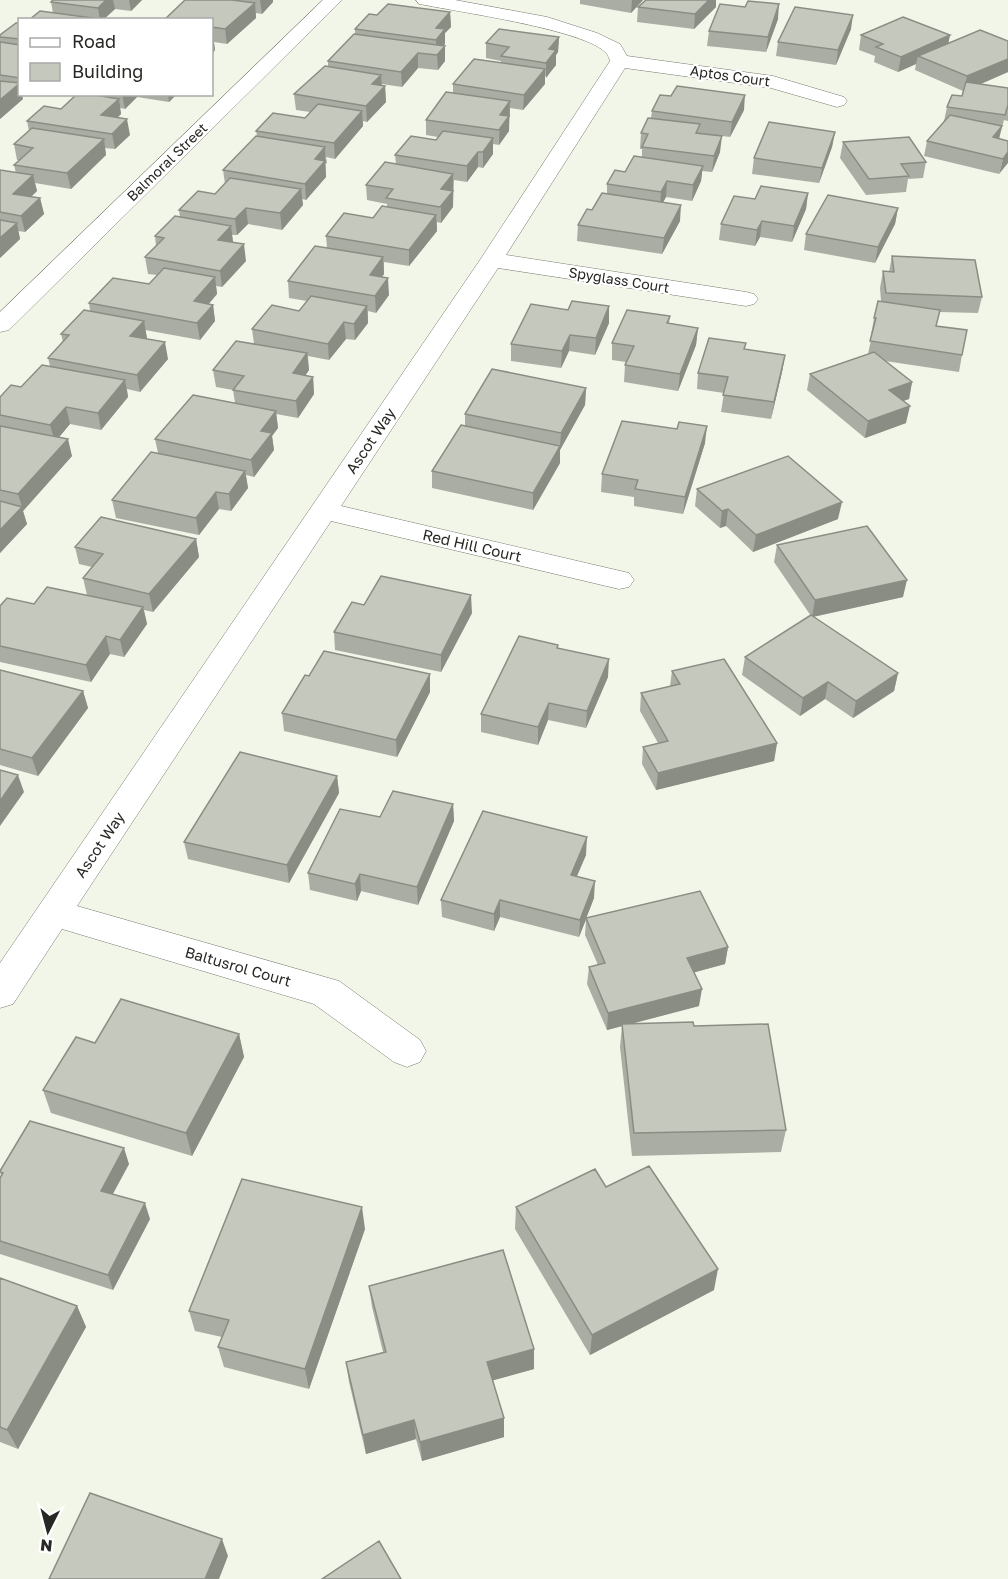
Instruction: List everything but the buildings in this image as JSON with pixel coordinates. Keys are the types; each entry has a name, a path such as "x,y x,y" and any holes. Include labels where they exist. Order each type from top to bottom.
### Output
{"street":[{"name":"Balmoral Street","path":"0,325 333,0"},
{"path":"425,0 492,10 540,21 590,37 613,48 620,61"},
{"name":"Aptos Court","path":"620,61 773,82 837,101"},
{"name":"Ascot Way","path":"0,993 492,260 620,61"},
{"name":"Spyglass Court","path":"492,260 746,300"},
{"name":"Red Hill Court","path":"324,511 619,580"},
{"name":"Baltusrol Court","path":"54,914 326,992 407,1051"}]}
